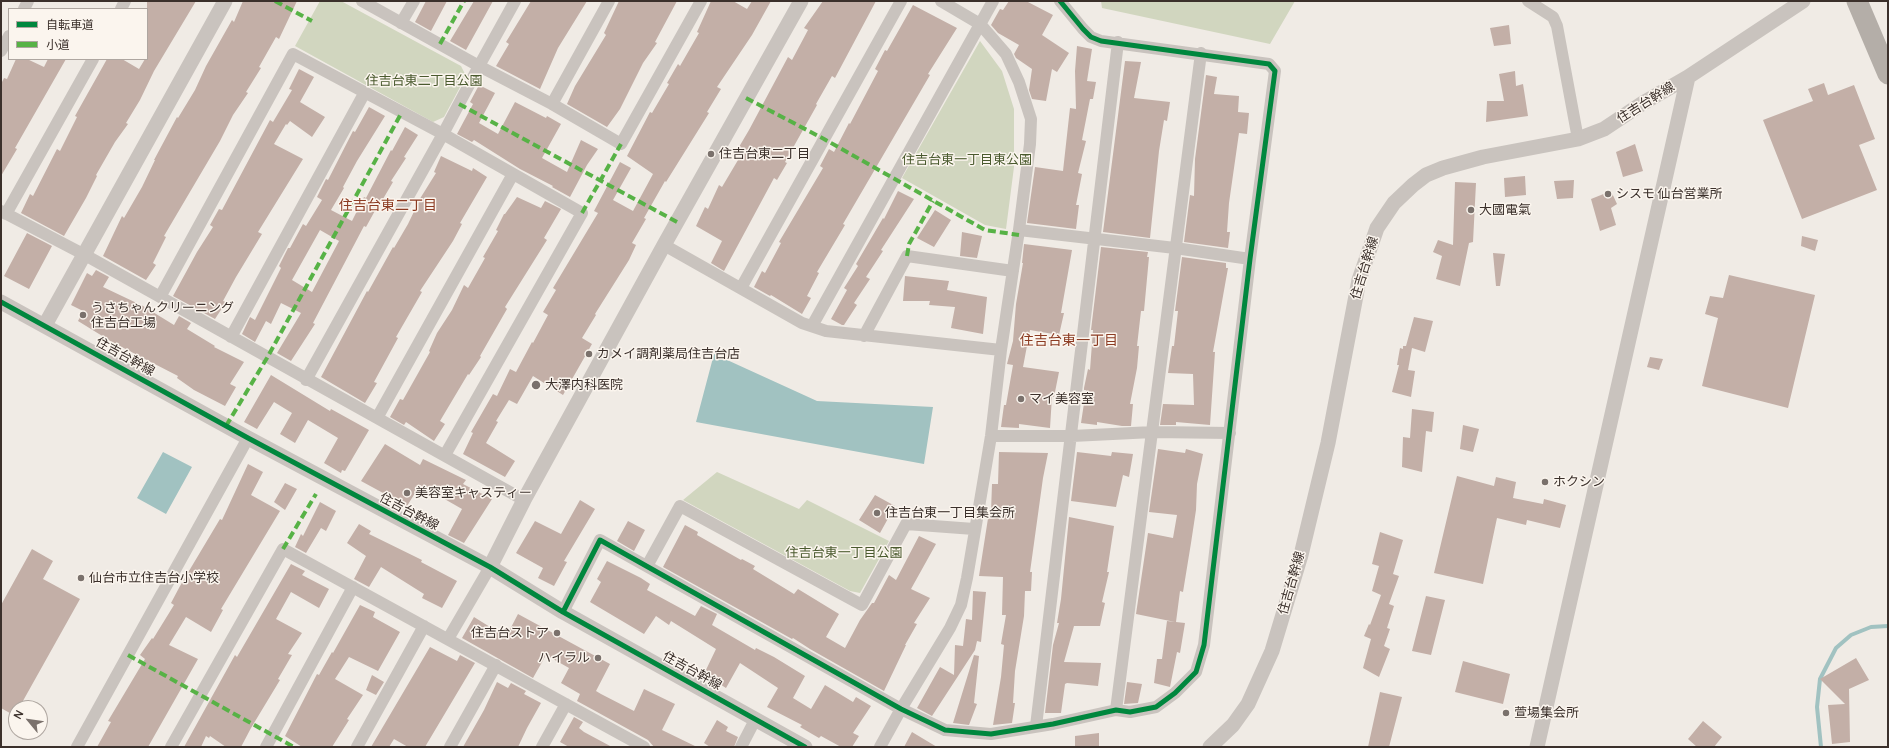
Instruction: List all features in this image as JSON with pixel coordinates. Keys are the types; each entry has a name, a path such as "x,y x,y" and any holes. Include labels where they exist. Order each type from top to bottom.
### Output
{"highway":[{"path":"1857,1 1888,74"}],"street":[{"path":"45,325 225,1"},
{"path":"362,1 478,66 552,104 621,144 701,1"},
{"path":"401,23 414,1"},
{"path":"306,380 515,1"},
{"path":"552,104 609,1"},
{"path":"448,639 490,567 524,500 664,245 801,1"},
{"path":"741,288 901,1"},
{"path":"880,747 950,628 961,605 991,436 1001,350 1030,144 1030,119 1019,82 1006,54 980,24 941,1"},
{"path":"812,326 993,1"},
{"path":"563,612 600,540 901,709 945,730 991,734 1053,724 1116,710 1130,712 1156,707 1176,693 1196,672 1204,645 1274,71 1269,64 1201,53 1101,41 1092,37 1083,29 1060,1"},
{"path":"1528,1 1552,17 1557,26 1578,139"},
{"name":"住吉台幹線","path":"1210,747 1233,725 1248,704 1274,645 1300,555 1328,443 1359,280 1377,228 1394,203 1426,175 1443,168 1483,157 1578,139 1604,129 1643,103 1688,77 1803,1"},
{"path":"1,51 8,38"},
{"path":"1036,726 1072,436 1118,42"},
{"path":"1116,710 1201,53"},
{"path":"160,297 293,54 443,134 582,213 445,455"},
{"path":"92,60 4,212 160,297 306,380 445,455 524,500"},
{"path":"1538,747 1688,77"},
{"path":"231,337 365,92"},
{"path":"377,418 513,174"},
{"path":"1019,230 1176,248 1250,259"},
{"path":"664,245 802,323 826,331 1001,350"},
{"path":"864,336 907,256 1013,271"},
{"name":"住吉台幹線","path":"1,302 248,438 490,567 563,612 804,747"},
{"path":"991,436 1072,436 1153,432 1230,433"},
{"path":"77,747 248,438"},
{"path":"647,566 680,506 862,605 906,524 974,529"},
{"path":"171,747 283,549 496,665 640,746"},
{"path":"266,747 353,587"},
{"path":"357,747 424,626"},
{"path":"450,747 496,665"},
{"path":"542,747 566,704"},
{"path":"741,747 755,720"}],"green space":[{"name":"住吉台東二丁目公園","path":"320,1 341,1 461,66 466,76 444,117 433,122 295,46"},
{"path":"1101,1 1295,1 1270,44 1102,8"},
{"name":"住吉台東一丁目東公園","path":"980,41 1002,71 1014,109 1014,167 1006,229 985,225 902,178"},
{"name":"住吉台東一丁目公園","path":"717,472 799,509 807,500 889,541 860,593 850,591 683,500"}],"water":[{"path":"714,354 817,401 933,407 924,464 696,422"},
{"path":"163,452 192,467 166,514 137,498"}],"building":[{"path":"147,1 196,1 154,71 140,100 126,123 128,124 115,142 96,175 97,176 86,198 64,236 21,213 30,194 33,196 57,149 60,151 77,117 75,116 106,60 124,60 139,69 144,60 148,60"},
{"path":"243,1 297,1 279,39 276,37 259,67 261,68 246,92 248,93 233,115 220,141 164,236 166,237 153,263 156,265 146,280 103,256 122,216 124,218 142,187 154,160 177,117 178,118 195,90 206,66 232,20 234,22"},
{"path":"426,1 447,1 431,31 415,22"},
{"path":"474,1 493,1 466,50 450,41"},
{"path":"531,1 587,1 558,48 540,89 496,66 509,44 506,42"},
{"path":"619,1 677,1 655,42 657,43 643,63 620,109 607,127 567,104 575,86 606,35 604,33"},
{"path":"711,1 733,1 747,9 752,1 771,1 752,35 717,87 721,89 707,112 709,113 666,182 665,181 644,218 646,219 632,243 636,245 629,260 595,314 596,315 582,338 592,344 563,395 533,376 517,404 509,400 496,421 498,422 486,443 515,461 505,477 463,454 473,433 471,432 493,394 497,396 510,369 516,372 532,342 533,343 548,315 543,312 556,290 553,288 598,213 594,211 620,162 631,168 613,200 633,211 653,174 627,156 650,112 652,113 669,84 667,83 678,64 680,66 699,33 697,32"},
{"path":"823,1 876,1 835,78 832,76 816,104 817,105 785,162 787,163 777,180 774,178 724,271 711,263 722,241 696,226 705,207 708,209 719,185 722,187 741,155 736,152 788,57 792,60 808,30 804,28"},
{"path":"1009,1 1026,1 1053,15 1042,35 1069,53 1057,72 1052,69 1046,101 1032,99 1029,90 1032,69 1016,58 1014,54 1019,45 998,33 991,25 1000,9 1003,10"},
{"path":"913,5 957,28 928,74 930,75 843,224 845,225 817,272 819,273 807,296 811,298 802,314 771,295 770,296 754,287 762,271 765,273 781,243 779,242 823,168 820,166 829,149 834,152 849,123 850,124 878,71 875,69 885,50 887,51"},
{"path":"1509,25 1511,44 1494,46 1490,28"},
{"path":"1077,46 1092,49 1087,81 1096,82 1093,99 1090,99 1082,140 1086,141 1078,173 1082,174 1076,205 1079,205 1076,229 1027,223 1035,167 1063,171 1070,108 1076,109 1075,71"},
{"path":"16,60 29,60 44,67 48,60 65,60 15,148 17,149 1,176 1,84 4,78 7,79"},
{"path":"1125,61 1141,62 1134,98 1170,102 1167,121 1164,120 1159,151 1150,238 1103,232"},
{"path":"299,69 314,77 300,102 325,117 312,137 290,121 287,125 286,124 274,144 303,159 258,232 262,234 236,277 223,301 226,302 215,319 173,296 197,252 213,227 210,225 219,209 222,210 270,120 273,122 292,90 289,89"},
{"path":"1515,71 1516,86 1523,84 1528,116 1486,122 1487,101 1504,101 1499,74"},
{"path":"1206,75 1217,77 1214,94 1239,96 1238,112 1249,113 1247,134 1239,133 1229,203 1227,232 1230,232 1228,248 1184,242 1190,195 1194,196 1195,159"},
{"path":"1824,83 1828,95 1854,85 1875,139 1859,145 1877,190 1802,219 1763,120 1813,101 1808,89"},
{"path":"479,85 495,93 479,123 498,134 515,102 561,124 542,158 567,172 581,140 598,149 587,165 570,197 552,187 553,186 520,169 474,140 472,142 457,134 473,104 470,102"},
{"path":"369,107 385,116 357,161 331,210 352,221 364,197 366,198 405,127 418,135 404,157 406,158 391,181 393,182 383,199 382,198 366,227 364,226 313,323 315,324 291,361 277,353 301,313 281,303 271,324 266,321 255,342 242,334 250,317 255,320 281,268 279,266 288,248 290,248 303,224 306,226 322,200 317,197 326,179 328,180 353,131 355,132","holes":["320,230 339,241 312,292 292,280"]},
{"path":"1635,144 1643,171 1623,177 1616,152"},
{"path":"441,156 472,171 473,168 487,177 460,223 462,224 453,241 420,291 422,292 396,337 398,338 374,382 377,383 365,403 321,377 367,291 368,292 393,247 394,248 421,197 436,173 434,172"},
{"path":"1525,176 1526,195 1505,197 1504,178"},
{"path":"1574,180 1573,198 1557,199 1554,181"},
{"path":"1455,182 1476,183 1473,242 1469,243 1460,286 1436,279 1442,256 1433,252 1438,240 1453,245"},
{"path":"898,191 914,199 881,250 883,251 866,277 870,279 854,303 857,305 844,325 842,325 831,319 847,290 844,288 858,266 856,264 883,218 884,219"},
{"path":"1611,191 1617,204 1611,208 1616,225 1600,231 1591,199"},
{"path":"517,197 541,208 545,201 561,209 544,238 547,240 505,307 507,309 480,356 481,357 469,375 468,374 440,421 445,424 434,441 406,422 404,425 390,417 400,399 403,400 430,352 429,351 437,333 452,310 464,285 468,288 485,258 483,257 498,231 496,230 504,214"},
{"path":"935,210 951,220 934,247 917,238"},
{"path":"962,232 982,236 977,258 960,256"},
{"path":"27,233 52,246 29,289 4,276"},
{"path":"1802,236 1818,240 1815,251 1801,246"},
{"path":"1024,244 1072,250 1061,313 1064,313 1059,335 1030,330 1023,367 1059,372 1054,397 1052,396 1050,428 1019,424 1019,428 1001,427 1004,405 1006,405 1013,365 1007,364 1013,341"},
{"path":"1101,247 1148,252 1147,257 1149,257 1144,311 1141,311 1137,346 1139,346 1137,368 1130,404 1133,404 1131,426 1097,422 1097,425 1081,423 1086,390 1084,390 1084,388 1088,369 1090,370 1093,330 1091,330"},
{"path":"1493,253 1505,254 1500,286 1496,286"},
{"path":"1182,257 1226,263 1226,268 1228,268 1213,352 1215,352 1210,425 1176,422 1176,425 1160,425 1163,404 1194,405 1193,374 1168,373 1172,346 1174,346 1178,311 1175,311"},
{"path":"96,270 109,277 103,287 143,306 174,325 179,316 191,323 187,329 215,346 214,347 244,362 230,384 236,387 225,406 194,390 177,378 178,376 112,342 78,321 83,311 71,305 87,273 92,276"},
{"path":"1729,275 1815,295 1788,408 1702,386 1718,318 1705,314 1710,296 1723,298"},
{"path":"905,276 949,281 947,290 987,297 983,334 951,328 955,307 929,305 930,301 903,301"},
{"path":"1414,317 1433,321 1425,352 1412,348 1408,370 1415,371 1411,397 1392,392 1399,365 1397,365 1400,348 1403,349 1403,346 1406,346"},
{"path":"1650,357 1663,359 1659,370 1647,367"},
{"path":"271,375 330,411 331,409 369,430 345,471 342,470 341,473 324,463 338,438 308,420 295,443 280,434 292,413 274,402 257,429 244,422"},
{"path":"1412,409 1434,412 1432,432 1426,431 1422,472 1402,467 1403,437 1410,438"},
{"path":"1463,425 1479,429 1473,452 1460,449"},
{"path":"385,444 420,465 423,459 466,480 463,484 492,499 464,543 448,535 462,509 420,485 407,506 361,481"},
{"path":"1158,449 1185,453 1186,449 1203,454 1197,484 1196,510 1191,543 1183,592 1180,591 1176,622 1185,623 1180,653 1177,652 1170,687 1154,683 1157,659 1162,659 1167,621 1175,622 1136,614 1148,533 1173,538 1177,515 1149,512"},
{"path":"999,452 1048,453 1043,478 1030,572 1032,572 1031,591 1025,591 1024,616 1015,671 1013,703 1015,703 1012,723 993,725 1001,677 1004,645 1001,644 1006,615 1002,615 1003,577 979,576 989,512 991,512 992,484 998,484"},
{"path":"1077,452 1111,456 1112,452 1133,454 1129,477 1123,475 1116,507 1071,501"},
{"path":"248,464 263,472 251,495 280,511 221,609 223,610 211,632 186,617 169,645 198,659 148,747 97,747 111,722 108,721 145,659 140,655 152,638 153,639 174,605 171,603 220,519 222,520"},
{"path":"1457,476 1494,486 1496,477 1516,482 1513,498 1543,504 1544,499 1566,505 1560,528 1527,520 1526,525 1497,518 1483,584 1434,573"},
{"path":"285,483 297,489 285,510 274,502"},
{"name":"住吉台東一丁目集会所","path":"875,495 895,506 880,533 859,520"},
{"path":"580,500 595,509 564,561 567,562 554,586 538,578 543,568 516,553 535,521 561,534"},
{"path":"320,502 336,511 326,531 321,528 306,553 295,547 301,534 303,536"},
{"path":"1069,517 1114,526 1107,572 1109,572 1102,602 1105,603 1100,626 1074,626 1064,662 1101,663 1098,686 1065,684 1061,713 1045,713 1053,645 1059,623 1057,623 1061,599"},
{"path":"628,521 645,530 634,551 617,541"},
{"path":"359,524 371,531 369,534 422,560 421,562 457,581 442,608 422,598 424,594 381,567 369,587 354,579 366,556 347,543"},
{"path":"685,525 698,532 697,535 741,560 742,559 755,566 753,569 794,594 798,589 839,614 826,637 845,648 860,620 872,603 874,603 889,575 896,580 919,536 936,544 911,589 930,598 914,623 917,624 905,645 884,691 793,638 792,639 663,567"},
{"path":"1380,532 1403,540 1393,574 1399,576 1389,604 1394,606 1387,628 1390,629 1384,646 1390,649 1379,677 1363,668 1371,639 1364,636 1369,624 1370,625 1381,595 1372,591 1379,566 1372,564"},
{"path":"32,549 53,561 43,579 80,599 23,700 8,700 8,712 1,708 1,605"},
{"path":"607,561 641,578 650,584 647,590 695,616 701,606 717,614 712,625 755,650 756,648 774,657 805,676 793,698 811,709 825,685 853,702 856,697 871,706 853,733 859,736 852,747 841,747 821,736 819,738 800,727 802,725 767,707 778,688 740,663 726,688 704,674 716,649 671,621 669,625 656,616 644,634 590,602 601,582 597,579"},
{"path":"291,564 305,571 302,575 329,589 319,608 291,592 276,619 302,633 288,654 292,655 278,679 280,680 241,747 226,747 210,736 209,738 206,736 201,747 184,747 235,655 237,657"},
{"path":"973,591 986,592 981,642 977,641 975,650 932,716 917,708 940,667 954,675 955,645 963,646 966,619 972,620"},
{"path":"1426,596 1445,600 1431,655 1412,651"},
{"path":"360,605 375,612 373,617 400,632 378,671 349,657 335,679 363,695 347,719 349,720 332,747 302,747 285,736 317,674 319,675 332,652 333,653"},
{"path":"518,614 610,664 596,691 601,694 634,711 644,689 675,704 662,730 697,747 654,747 648,740 577,701 580,694 561,683 569,668 546,655 533,678 462,638 474,617 506,637"},
{"path":"430,647 457,661 460,655 475,663 425,747 408,747 394,739 389,747 371,747"},
{"path":"974,655 979,656 974,703 977,704 969,725 953,723"},
{"path":"1856,658 1869,680 1849,689 1850,742 1832,744 1828,705 1845,704 1820,679"},
{"path":"1463,661 1510,674 1503,704 1455,692"},
{"path":"372,675 384,682 376,695 366,690"},
{"path":"497,682 508,688 511,683 526,691 524,694 541,703 518,747 463,747 484,710"},
{"path":"1127,682 1142,684 1138,703 1124,704"},
{"path":"1380,692 1402,697 1389,747 1368,747"},
{"path":"574,717 583,722 579,728 584,732 612,747 569,747 560,742"},
{"path":"717,720 728,727 726,731 738,737 734,747 710,747 704,743"},
{"path":"1703,721 1722,737 1714,747 1697,747 1688,739"},
{"path":"912,732 937,747 904,747"},
{"path":"1099,733 1099,747 1075,747 1075,736"}],"waterway":[{"path":"1821,747 1817,707 1820,679 1836,648 1851,635 1871,627 1888,626"}],"marked path":[{"path":"275,1 312,21"},
{"path":"440,44 464,1"},
{"path":"746,98 824,139 985,230 1019,235"},
{"path":"459,104 677,222"},
{"path":"226,426 267,358 402,112"},
{"path":"582,213 621,144"},
{"path":"907,256 909,244 933,201"},
{"path":"283,549 316,494"},
{"path":"128,655 294,747"}],"cycle path":[{"path":"563,612 600,540 901,709 945,730 991,734 1053,724 1116,710 1130,712 1156,707 1175,693 1196,672 1204,645 1250,259 1275,71 1269,64 1101,41 1091,37 1060,1"},
{"path":"1,302 248,438 490,567 563,612 805,747"}],"place":[{"name":"住吉台東二丁目","path":"711,154"},
{"name":"シスモ 仙台営業所","path":"1608,194"},
{"name":"大國電氣","path":"1471,210"},
{"name":"うさちゃんクリーニング 住吉台工場","path":"83,315"},
{"name":"カメイ調剤薬局住吉台店","path":"589,354"},
{"name":"大澤内科医院","path":"536,385"},
{"name":"マイ美容室","path":"1021,399"},
{"name":"ホクシン","path":"1545,482"},
{"name":"美容室キャスティー","path":"407,493"},
{"name":"住吉台東一丁目集会所","path":"877,513"},
{"name":"仙台市立住吉台小学校","path":"81,578"},
{"name":"住吉台ストア","path":"557,633"},
{"name":"ハイラル","path":"598,658"},
{"name":"萱場集会所","path":"1506,713"}],"district":[{"name":"住吉台東二丁目","path":"388,206"},
{"name":"住吉台東一丁目","path":"1069,341"}]}
